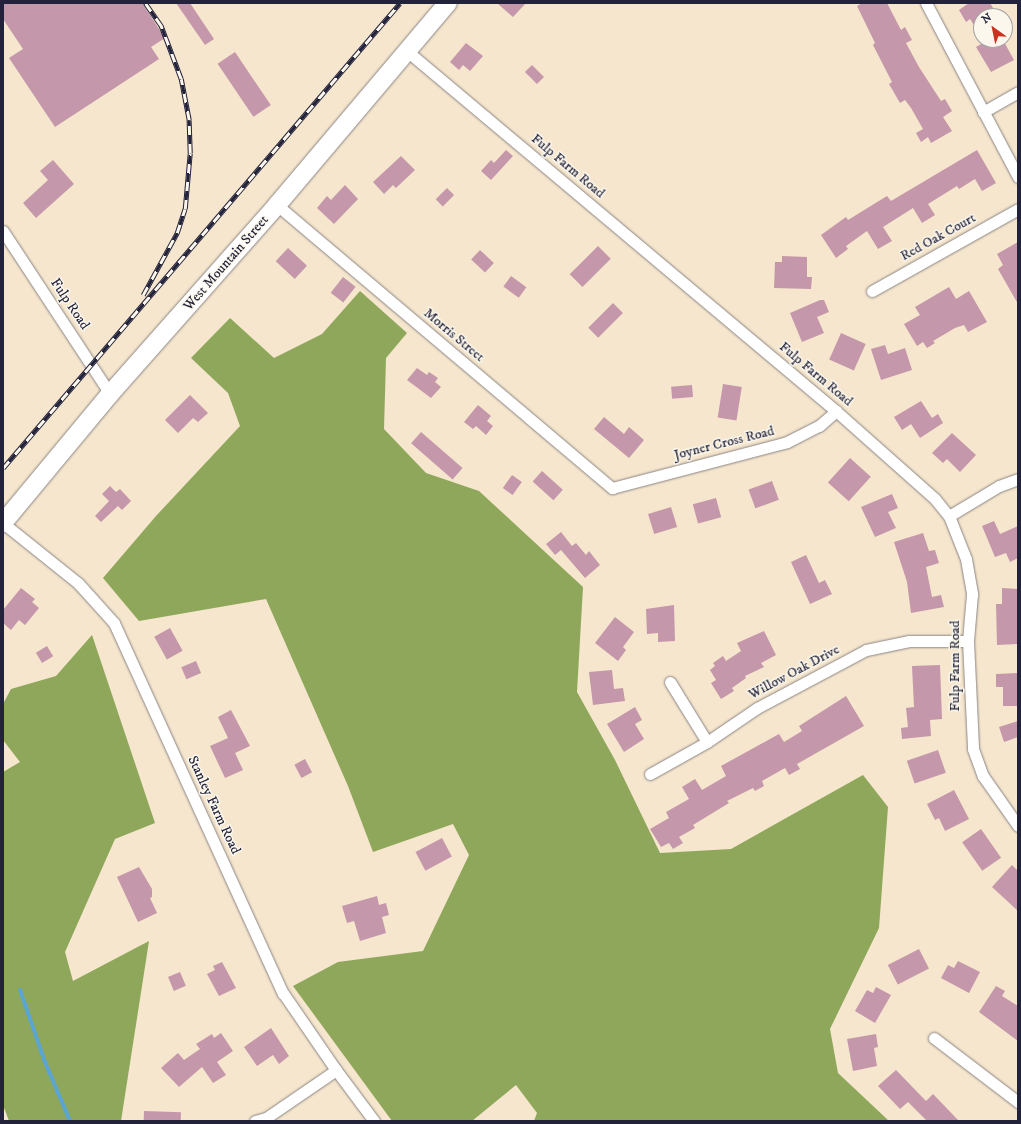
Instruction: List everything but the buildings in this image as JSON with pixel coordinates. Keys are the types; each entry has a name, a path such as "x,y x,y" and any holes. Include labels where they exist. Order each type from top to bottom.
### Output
{"main road":[{"name":"West Mountain Street","path":"3,523 110,394 277,205 448,3"}],"street":[{"path":"926,3 1018,177"},
{"name":"Fulp Farm Road","path":"407,51 836,411 935,499 949,516 966,559 972,594 968,641 973,749 983,776 1018,826"},
{"path":"983,112 1018,92"},
{"name":"Morris Street","path":"277,205 612,488"},
{"name":"Red Oak Court","path":"872,291 1018,209"},
{"name":"Fulp Road","path":"3,231 110,394"},
{"name":"Joyner Cross Road","path":"612,488 787,442 819,426 836,411"},
{"path":"949,516 999,486 1018,479"},
{"name":"Stanley Farm Road","path":"3,523 78,583 114,622 283,993 336,1070 374,1121"},
{"name":"Willow Oak Drive","path":"650,774 707,742 757,708 866,650 909,641 968,641"},
{"path":"670,682 707,742"},
{"path":"934,1038 1018,1102"},
{"path":"255,1121 266,1118 336,1070"}],"green space":[{"path":"360,291 407,333 386,358 384,429 426,473 479,491 583,587 577,692 615,760 660,853 731,849 863,775 888,807 879,928 830,1029 838,1073 889,1121 534,1121 537,1113 516,1085 472,1121 392,1121 293,986 338,962 423,951 469,855 453,824 373,852 348,786 266,599 139,621 103,578 156,516 240,426 228,393 191,358 230,318 274,358 322,334"},
{"path":"92,635 155,823 115,839 65,952 73,981 149,941 121,1121 9,1121 3,1105 3,772 20,762 3,740 3,704 11,689 56,676"}],"waterway":[{"path":"20,990 45,1062 70,1121"}],"railway":[{"path":"143,295 177,233 185,209 190,153 189,120 181,79 161,26 145,3"},
{"path":"3,468 400,3"}]}
